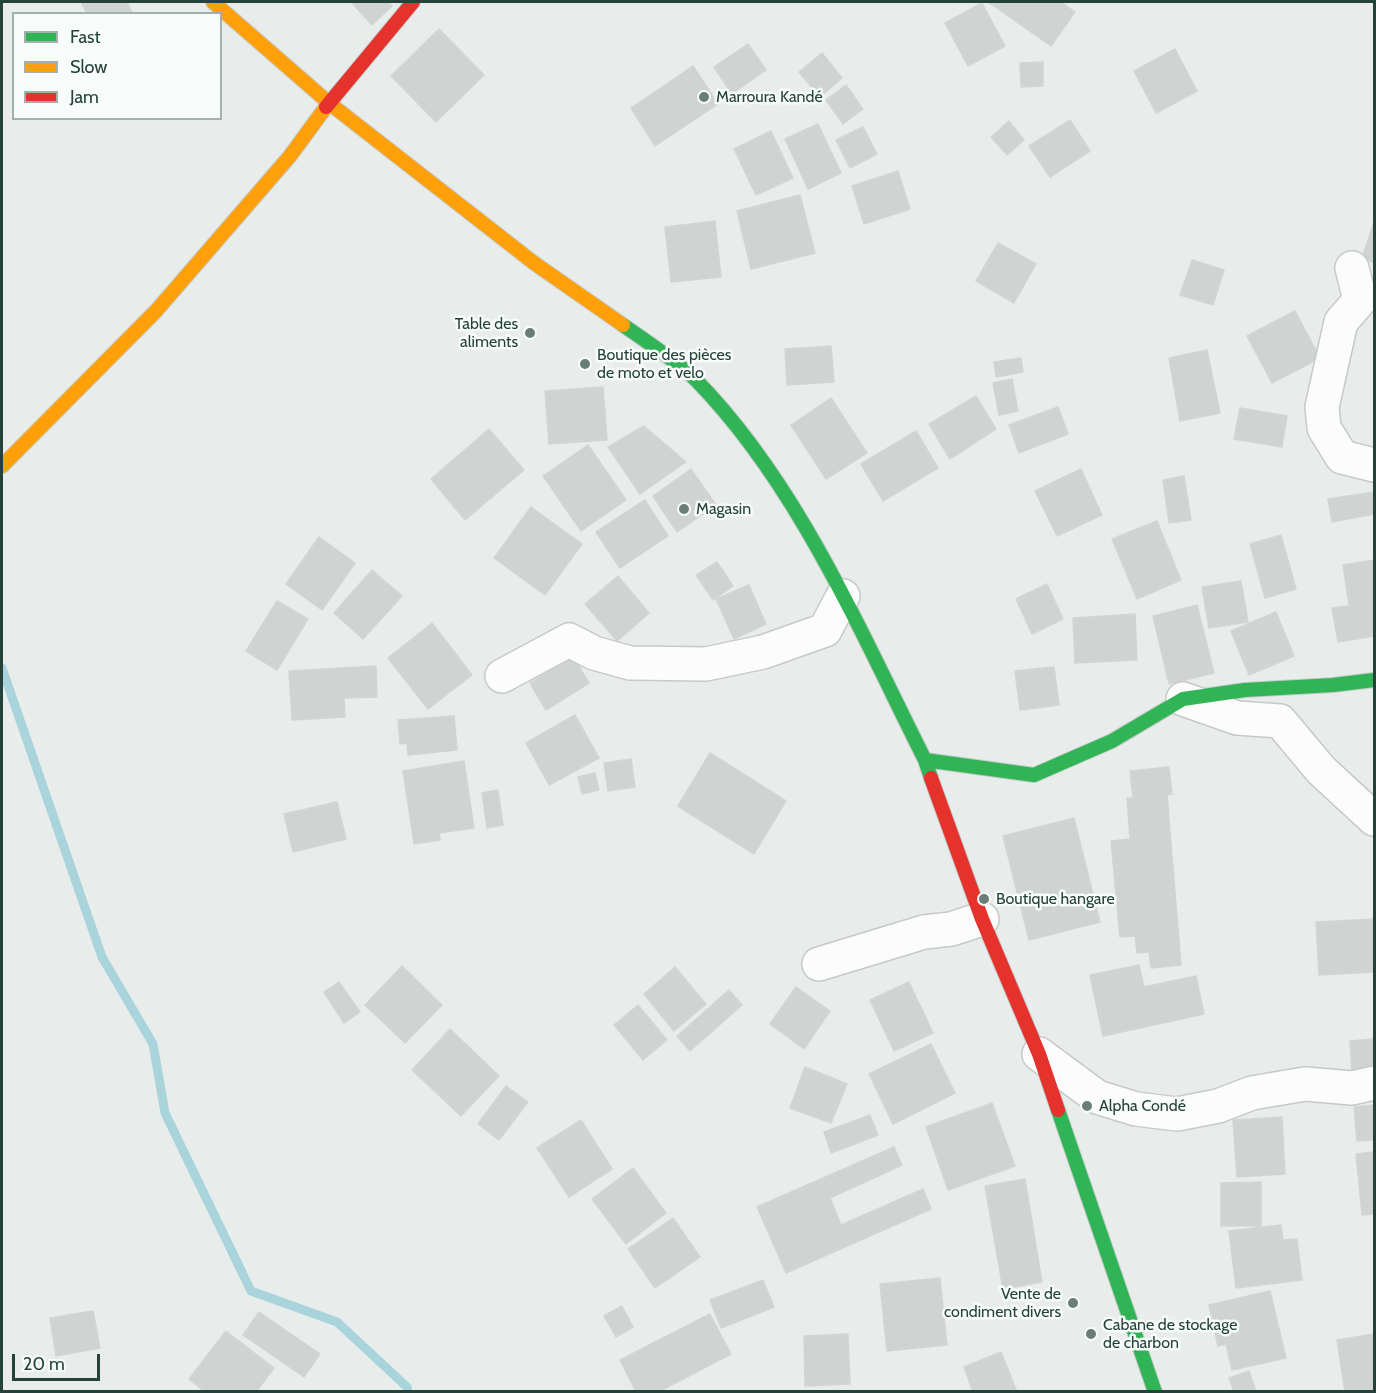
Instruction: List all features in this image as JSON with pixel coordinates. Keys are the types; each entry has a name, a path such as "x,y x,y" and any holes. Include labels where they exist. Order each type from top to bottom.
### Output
{"main road":[{"path":"213,2 329,103 534,263 632,331 694,378 741,431 786,496 843,596 925,760 982,920 1039,1054 1155,1392"},
{"path":"2,466 156,311 290,156 329,103 413,2"},
{"path":"925,760 1034,775 1112,741 1183,699 1245,690 1333,685 1374,680"}],"street":[{"path":"1352,267 1360,300 1341,322 1322,407 1324,429 1342,457 1374,465"},
{"path":"502,676 569,640 594,653 630,663 706,664 763,652 825,630 843,596"},
{"path":"1183,699 1238,718 1280,721 1321,771 1374,819"},
{"path":"819,964 924,932 951,929 982,920"},
{"path":"1039,1054 1097,1097 1136,1109 1177,1114 1218,1106 1252,1093 1305,1084 1353,1088 1374,1083"}],"building":[{"path":"81,2 127,2 132,12 86,12"},
{"path":"351,2 388,2 392,6 372,25"},
{"path":"988,2 1061,2 1075,12 1051,46"},
{"path":"982,3 1005,46 968,66 945,23"},
{"path":"439,29 484,75 436,122 391,76"},
{"path":"748,44 766,70 732,94 714,67"},
{"path":"1175,49 1197,91 1156,113 1134,71"},
{"path":"822,53 842,78 820,97 799,72"},
{"path":"1043,62 1043,86 1021,87 1020,63"},
{"path":"693,66 718,104 655,146 631,108"},
{"path":"846,85 863,109 843,124 826,100"},
{"path":"1070,120 1090,151 1050,177 1029,146"},
{"path":"1009,121 1024,140 1007,155 991,137"},
{"path":"818,124 841,173 808,189 785,139"},
{"path":"863,127 877,154 850,168 836,140"},
{"path":"771,131 793,178 756,195 734,149"},
{"path":"898,171 910,209 864,224 852,186"},
{"path":"800,195 815,253 751,269 737,211"},
{"path":"715,221 721,277 671,282 665,227"},
{"path":"1374,222 1374,263 1362,258"},
{"path":"998,243 1036,264 1014,303 976,281"},
{"path":"1192,260 1224,270 1213,305 1180,295"},
{"path":"1295,311 1320,358 1272,383 1247,336"},
{"path":"831,346 834,382 787,385 785,349"},
{"path":"1207,350 1220,413 1180,421 1169,358"},
{"path":"1021,358 1023,372 996,377 994,362"},
{"path":"1012,379 1018,411 999,415 993,383"},
{"path":"603,387 607,440 549,444 545,391"},
{"path":"976,396 996,429 950,459 929,424"},
{"path":"831,398 867,453 826,479 791,425"},
{"path":"1058,407 1068,434 1019,453 1009,425"},
{"path":"1240,408 1287,416 1282,447 1234,439"},
{"path":"644,426 686,462 640,494 608,447"},
{"path":"489,429 524,470 465,520 431,479"},
{"path":"916,431 938,468 883,501 861,464"},
{"path":"588,445 626,500 581,531 543,476"},
{"path":"691,469 716,505 677,532 653,496"},
{"path":"1081,469 1102,515 1057,536 1035,491"},
{"path":"1184,476 1191,520 1169,523 1163,480"},
{"path":"1374,492 1374,514 1332,522 1328,499"},
{"path":"645,500 668,536 620,568 596,532"},
{"path":"531,507 582,544 545,595 494,558"},
{"path":"1157,521 1181,580 1137,599 1112,539"},
{"path":"1281,535 1296,589 1265,598 1250,544"},
{"path":"319,537 355,563 322,610 286,584"},
{"path":"1374,560 1374,636 1338,642 1332,608 1349,606 1343,565"},
{"path":"717,562 733,586 713,600 696,575"},
{"path":"372,570 402,596 363,639 334,613"},
{"path":"618,576 649,613 617,641 585,604"},
{"path":"1241,581 1248,622 1209,628 1202,587"},
{"path":"1047,584 1063,619 1032,634 1016,599"},
{"path":"749,585 766,624 734,639 716,599"},
{"path":"277,601 308,619 277,670 246,651"},
{"path":"1197,605 1214,673 1169,684 1153,616"},
{"path":"1276,612 1294,656 1249,675 1231,631"},
{"path":"1135,614 1137,660 1075,663 1073,618"},
{"path":"432,623 472,675 428,709 388,658"},
{"path":"573,657 589,683 546,710 530,683"},
{"path":"376,666 377,697 344,698 345,717 292,720 289,671"},
{"path":"1054,667 1059,705 1020,710 1015,671"},
{"path":"575,715 599,758 549,785 526,743"},
{"path":"454,716 457,750 408,755 407,743 400,744 398,720"},
{"path":"710,753 786,801 754,854 678,806"},
{"path":"631,759 635,787 608,791 604,763"},
{"path":"464,761 474,828 439,833 440,840 414,844 403,771"},
{"path":"1169,767 1172,794 1167,795 1181,965 1151,968 1149,952 1137,953 1135,936 1120,937 1111,841 1130,839 1127,798 1133,798 1130,771"},
{"path":"595,773 599,790 582,794 578,777"},
{"path":"498,790 503,825 487,828 482,793"},
{"path":"337,802 346,839 293,852 284,814"},
{"path":"1074,818 1100,922 1029,940 1003,836"},
{"path":"1374,919 1374,972 1319,975 1316,922"},
{"path":"1139,965 1144,987 1196,976 1204,1014 1103,1036 1090,975"},
{"path":"402,966 442,1005 405,1043 365,1005"},
{"path":"675,967 706,1004 674,1031 644,994"},
{"path":"339,982 360,1012 344,1023 324,992"},
{"path":"909,982 933,1033 894,1051 870,1000"},
{"path":"796,987 830,1011 804,1049 770,1024"},
{"path":"729,990 742,1005 690,1051 677,1036"},
{"path":"638,1005 667,1040 643,1060 614,1025"},
{"path":"450,1029 499,1076 461,1116 412,1070"},
{"path":"1374,1039 1374,1071 1352,1073 1350,1041"},
{"path":"931,1044 955,1093 893,1124 869,1074"},
{"path":"805,1067 847,1084 831,1123 790,1108"},
{"path":"506,1086 528,1102 499,1140 478,1124"},
{"path":"992,1103 1015,1166 948,1190 926,1127"},
{"path":"1374,1105 1374,1140 1357,1141 1354,1107"},
{"path":"870,1115 878,1135 831,1153 824,1132"},
{"path":"1282,1117 1285,1174 1237,1177 1233,1120"},
{"path":"581,1120 612,1169 569,1197 537,1148"},
{"path":"894,1147 902,1165 830,1198 841,1225 923,1189 931,1209 786,1273 757,1207"},
{"path":"1374,1152 1374,1214 1362,1215 1356,1154"},
{"path":"633,1168 666,1213 626,1244 592,1199"},
{"path":"1025,1179 1042,1282 1003,1289 985,1186"},
{"path":"1261,1182 1261,1226 1221,1226 1221,1183"},
{"path":"673,1218 700,1257 655,1288 628,1249"},
{"path":"1281,1225 1283,1240 1297,1239 1302,1280 1236,1288 1229,1231"},
{"path":"940,1278 947,1345 887,1351 880,1284"},
{"path":"763,1280 774,1307 721,1328 710,1300"},
{"path":"1270,1291 1286,1358 1232,1370 1226,1344 1218,1346 1209,1305"},
{"path":"622,1306 633,1327 616,1337 604,1316"},
{"path":"93,1311 100,1348 56,1356 50,1318"},
{"path":"259,1312 320,1354 304,1377 243,1335"},
{"path":"710,1314 731,1354 658,1392 636,1392 620,1360"},
{"path":"226,1331 274,1368 256,1392 205,1392 189,1379"},
{"path":"848,1334 850,1384 805,1386 804,1336"},
{"path":"1374,1334 1374,1392 1345,1392 1337,1340"},
{"path":"1001,1352 1017,1392 973,1392 964,1367"},
{"path":"1249,1371 1256,1392 1234,1392 1229,1378"}],"waterway":[{"path":"2,668 102,957 153,1044 165,1113 251,1291 337,1322 407,1387 408,1392"}],"traffic: fast":[{"path":"623,325 689,373 732,421 766,465 796,512 851,610 925,760 931,778"},
{"path":"925,760 1034,775 1112,741 1183,699 1245,690 1333,685 1374,680"},
{"path":"1058,1110 1155,1392"}],"traffic: slow":[{"path":"213,2 329,103 534,263 623,325"},
{"path":"2,466 156,311 290,156 326,107"}],"traffic: jam":[{"path":"326,107 413,2"},
{"path":"931,778 982,919 1039,1054 1058,1110"}],"place":[{"name":"Marroura Kandé","path":"704,97"},
{"name":"Table des aliments","path":"530,333"},
{"name":"Boutique des pièces de moto et velo","path":"585,364"},
{"name":"Magasin","path":"684,509"},
{"name":"Boutique hangare","path":"984,899"},
{"name":"Alpha Condé","path":"1087,1106"},
{"name":"Vente de condiment divers","path":"1073,1303"},
{"name":"Cabane de stockage de charbon","path":"1091,1334"}]}
